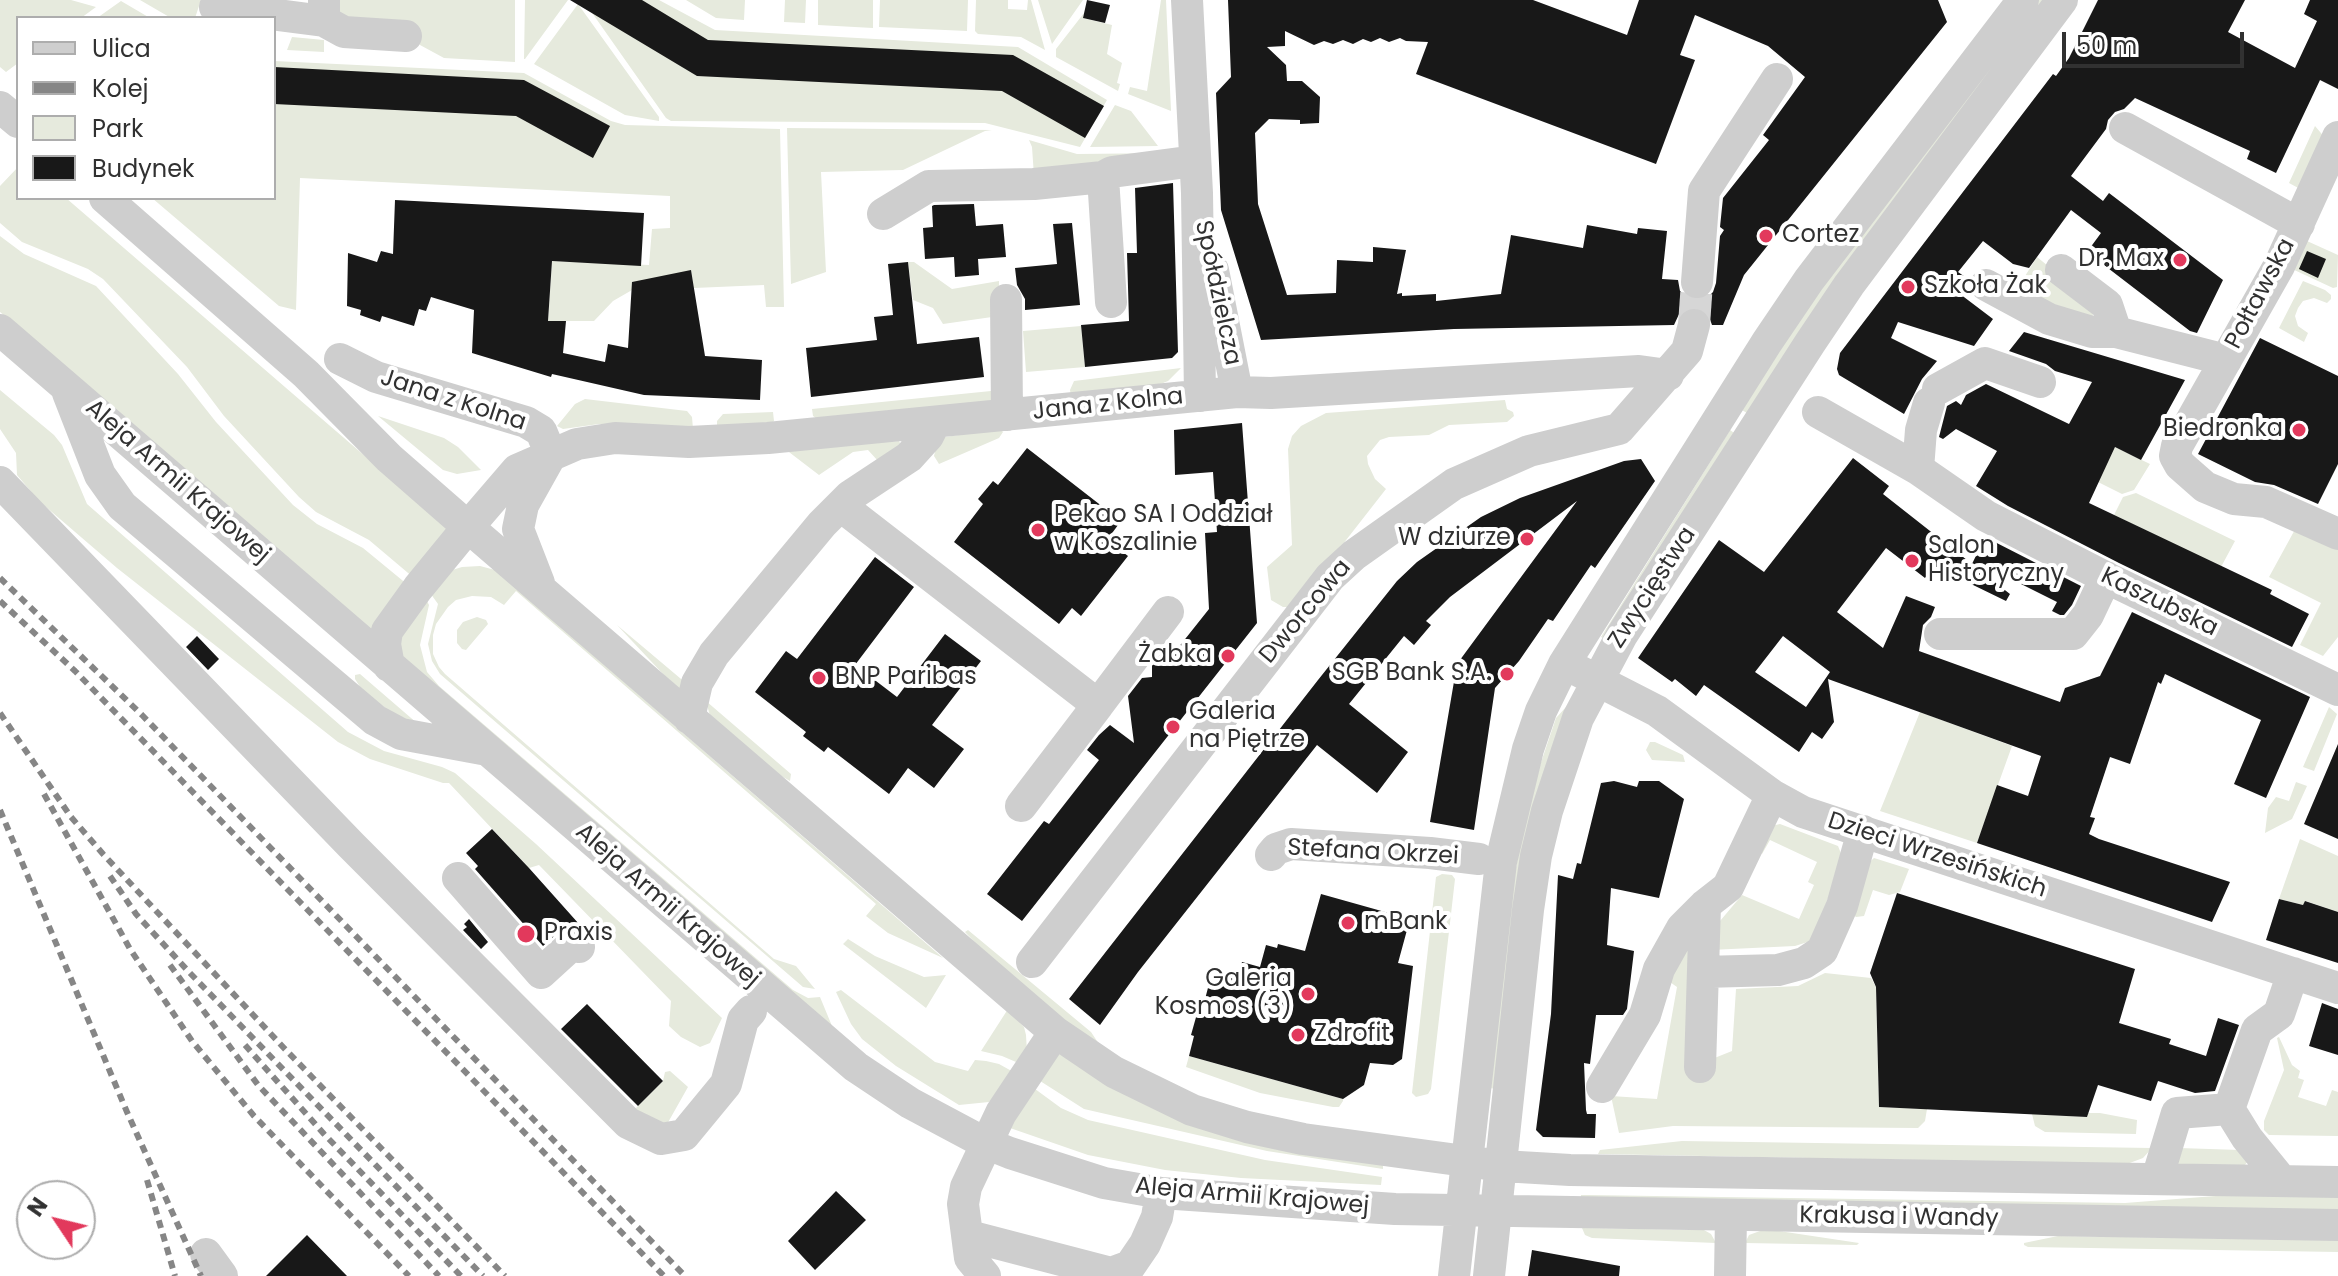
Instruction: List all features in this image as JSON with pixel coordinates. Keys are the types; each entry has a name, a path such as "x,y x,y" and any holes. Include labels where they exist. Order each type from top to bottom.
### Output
{"street":[{"name":"Spółdzielcza","path":"1187,0 1197,193 1200,396"},
{"name":"Zwycięstwa","path":"1454,1276 1501,862 1528,749 1541,711 1564,664 1792,305 2023,0"},
{"name":"Zwycięstwa","path":"1489,1276 1536,856 1565,754 1596,680 1849,285 2062,0"},
{"path":"215,7 324,10 344,32 406,36"},
{"path":"1697,282 1704,191 1777,79"},
{"path":"0,107 16,120"},
{"path":"2125,128 2299,224"},
{"name":"Połtawska","path":"2338,137 2279,266 2177,446 2175,456 2180,465 2205,487 2234,499 2266,502 2338,534"},
{"path":"883,214 929,186 1034,184 1103,177 1112,172 1195,161"},
{"path":"1103,177 1111,302"},
{"name":"Spółdzielcza","path":"1197,193 1237,392"},
{"path":"107,200 306,374 389,458 1055,1032 1114,1072 1152,1092 1192,1110 1247,1127 1303,1139 1502,1166"},
{"path":"2061,270 2107,305 2116,332"},
{"path":"1986,285 2049,319 2092,332 2116,332 2226,360"},
{"path":"1006,300 1007,415"},
{"name":"Dworcowa","path":"1032,954 1330,577 1354,555 1454,484 1529,451 1619,429 1687,351 1694,325"},
{"name":"Aleja Armii Krajowej","path":"0,330 856,1067 910,1103 985,1143 1054,1169 1104,1183 1161,1193 1461,1213"},
{"name":"Jana z Kolna","path":"340,359 395,384 534,425 545,437 551,455 519,518 521,541 544,593"},
{"path":"1910,464 1933,396 1985,363 2040,382"},
{"name":"Jana z Kolna","path":"389,666 385,644 387,631 468,527 517,470 577,444 600,439 729,441 1237,392 1271,393 1639,371 1668,375"},
{"path":"66,387 100,475 122,506 375,720 401,734 486,749"},
{"name":"Kaszubska","path":"1818,412 1910,464 1986,516 2338,690"},
{"path":"689,718 697,683 707,663 850,496 909,457 928,436 935,422"},
{"path":"0,482 341,834 628,1123 661,1139 684,1135 726,1084 743,1020 751,1011"},
{"path":"841,506 1098,705"},
{"path":"1940,634 2073,634 2088,615 2106,577"},
{"path":"1021,806 1168,612"},
{"name":"Dzieci Wrzesińskich","path":"1564,664 1657,711 1772,795 1803,812 2338,988"},
{"path":"1602,1087 1645,1015 1659,969 1682,928 1728,887 1772,795"},
{"path":"1703,972 1778,970 1804,963 1822,951 1842,906 1863,831"},
{"name":"Stefana Okrzei","path":"1271,855 1276,849 1291,844 1479,859"},
{"path":"458,878 541,973 575,942 579,947"},
{"path":"1700,1067 1705,905"},
{"path":"2229,1109 2257,1030 2279,1014 2293,973"},
{"path":"985,1276 970,1258 963,1204 966,1187 1001,1113 1055,1032"},
{"path":"2157,1179 2177,1113 2229,1109"},
{"path":"2229,1109 2247,1138 2282,1181"},
{"name":"Krakusa i Wandy","path":"1502,1166 1570,1170 2338,1182"},
{"path":"969,1236 1111,1273 1130,1266 1145,1244 1157,1217 1161,1193"},
{"name":"Krakusa i Wandy","path":"1461,1213 2338,1225"},
{"path":"1730,1276 1731,1216"}],"green space":[{"path":"0,0 71,0 96,7 84,16 16,16 16,64 6,72 0,67"},
{"path":"140,0 201,0 196,16 168,16"},
{"path":"337,0 515,0 515,62 444,58 420,45 406,30 337,15"},
{"path":"525,0 568,0 524,59"},
{"path":"583,0 659,0 715,30 1018,47 1107,100 1080,147 985,123 671,121"},
{"path":"686,0 745,0 744,20 716,18"},
{"path":"785,0 806,0 805,23 784,22"},
{"path":"818,0 873,0 873,28 818,25"},
{"path":"880,0 968,0 967,31 879,27"},
{"path":"976,0 1008,0 1008,9 1027,10 1028,0 1031,0 1045,50 1021,37 978,34 975,31"},
{"path":"1038,0 1083,0 1052,44"},
{"path":"1161,0 1166,0 1171,111 1128,94 1130,87 1147,91"},
{"path":"2038,0 2049,0 1750,415 1742,410 1805,308"},
{"path":"121,1 147,16 100,16"},
{"path":"578,4 659,121 625,115 534,64"},
{"path":"1084,13 1083,18 1112,25 1107,54 1122,63 1118,91 1056,57 1056,49"},
{"path":"292,37 324,40 324,52 287,50"},
{"path":"276,61 524,73 611,121 625,125 780,129 784,307 766,307 764,285 694,288 691,271 639,286 613,301 594,321 548,321 552,261 649,265 652,229 670,228 670,196 300,178 296,310 279,306 154,200 276,200"},
{"path":"1115,105 1131,111 1158,146 1090,147"},
{"path":"2315,126 2326,139 2302,190 2289,183"},
{"path":"787,128 992,130 903,170 821,172 826,272 791,284"},
{"path":"1029,140 1077,154 1171,153 1034,176"},
{"path":"16,169 16,200 68,200 446,526 448,529 414,578 369,540 316,512 299,497 224,416 187,367 103,279 88,269 22,242 0,223 0,186"},
{"path":"0,236 24,254 96,286 293,505 317,524 363,548 408,585 375,629 369,630 0,312"},
{"path":"2307,241 2338,255 2337,287 2333,288 2290,268"},
{"path":"2037,257 2091,301 2094,323 2015,292"},
{"path":"908,262 914,262 952,289 999,281 999,316 943,324 933,308 913,300"},
{"path":"2303,281 2331,295 2327,303 2314,298 2303,301 2298,308 2295,316 2298,326 2308,333 2304,342 2279,328"},
{"path":"1081,326 1085,367 1026,372 1023,331"},
{"path":"1181,368 1168,381 1156,386 1071,396 1074,381"},
{"path":"0,390 62,445 87,504 348,732 384,751 455,773 536,844 722,1018 710,1043 700,1047 669,1026 671,1001 539,865 529,868 449,783 370,759 338,742 117,568 39,501 17,475 16,453 0,429"},
{"path":"1001,390 996,403 819,420 813,416 812,409"},
{"path":"585,399 687,411 692,417 693,429 599,424 563,429 557,426 575,404"},
{"path":"1505,400 1507,409 1514,416 1507,422 1449,425 1429,435 1380,440 1367,456 1375,479 1386,489 1290,607 1283,607 1271,600 1267,567 1292,545 1288,449 1292,436 1301,426 1326,413"},
{"path":"773,412 774,421 770,425 717,428 717,421 723,414"},
{"path":"378,416 444,438 481,470 457,474 443,470"},
{"path":"1000,429 1003,432 999,438 939,464 934,456 938,438"},
{"path":"1730,430 1737,435 1601,637"},
{"path":"899,441 901,445 878,461 868,450 853,452 819,475 785,449"},
{"path":"2115,447 2150,464 2134,490 2122,494 2098,482"},
{"path":"2136,493 2235,541 2221,567 2114,515 2123,497"},
{"path":"2298,524 2338,541 2338,637 2323,656 2300,645 2321,603 2269,577"},
{"path":"480,566 495,570 943,958 888,933 866,916 876,904 516,591 504,605 491,597 472,596 456,600 448,607 436,624 433,635 433,654 445,674 774,959 796,966 815,989 803,987 440,674 432,661 428,644 438,604 428,590 449,571"},
{"path":"427,601 429,605 420,645 427,672 439,686 793,990 808,998 820,997 832,1026 401,659 397,633"},
{"path":"477,617 488,624 466,650 462,649 457,643 457,630 463,622"},
{"path":"617,625 687,684 679,691"},
{"path":"360,674 418,724 414,730 362,690 355,679 355,675"},
{"path":"706,701 791,774 790,781 757,762 710,716"},
{"path":"1566,707 1498,1089 1489,1088 1508,908 1531,792 1556,718"},
{"path":"2329,707 2337,714 2314,771 2303,767"},
{"path":"1920,712 2012,746 1977,843 1880,811"},
{"path":"1650,742 1683,755 1685,762 1652,760 1646,750"},
{"path":"2296,782 2307,786 2292,819 2265,833 2268,808 2276,797 2289,801"},
{"path":"1780,824 1838,846 1842,856 1814,940 1795,946 1710,950 1720,921 1742,895 1799,919 1814,885 1808,882 1817,862 1770,840 1762,854 1760,850 1771,826"},
{"path":"2300,839 2338,856 2338,918 2326,908 2306,901 2303,905 2279,899"},
{"path":"1874,858 1909,869 1900,892 1889,895 1873,890 1864,916 1856,917 1850,912 1862,869"},
{"path":"1452,875 1455,879 1431,1089 1428,1094 1416,1097 1412,1093 1436,877"},
{"path":"968,930 1091,1032 1099,1044 1072,1028 987,955 965,932"},
{"path":"1687,936 1712,1059 1732,1051 1736,989 1798,986 1825,973 1871,978 1876,987 1879,1107 1927,1109 1925,1121 1918,1128 1673,1126 1619,1133 1611,1096 1657,1099 1677,987 1667,980"},
{"path":"848,939 875,956 924,977 946,975 926,1008 843,944"},
{"path":"841,990 935,1062 968,1071 975,1060 986,1061 1017,1074 989,1102 959,1105 896,1066 862,1039 836,992"},
{"path":"1008,1009 1024,1027 1026,1035 1027,1052 1016,1062 981,1051"},
{"path":"2279,1037 2292,1065 2300,1071 2298,1078 2304,1080 2298,1097 2326,1106 2332,1090 2338,1092 2338,1136 2269,1135 2264,1130 2264,1121 2284,1070"},
{"path":"1056,1053 1383,1163 1383,1169 1267,1151 1084,1109 1037,1079"},
{"path":"1189,1056 1343,1101 1339,1107 1333,1107 1260,1093 1186,1067"},
{"path":"670,1071 688,1087 666,1126 633,1111 663,1081 665,1072"},
{"path":"1031,1086 1061,1108 1088,1120 1265,1160 1382,1177 1381,1185 1241,1178 1165,1170 1088,1155 1010,1128"},
{"path":"2088,1113 2137,1120 2136,1134 2045,1132 2035,1126 2032,1114 2087,1117"},
{"path":"1682,1141 2152,1148 2143,1158 2127,1164 1598,1154 1600,1150"},
{"path":"2179,1148 2240,1150 2248,1161 2245,1165 2178,1165"},
{"path":"2338,1194 2338,1213 1581,1201 1581,1195 1588,1195 2125,1203 2228,1195"},
{"path":"1582,1228 1704,1230 1711,1234 1716,1243 1592,1238 1585,1235"},
{"path":"1760,1231 1859,1243 1745,1243 1749,1235"},
{"path":"2058,1236 2338,1240 2338,1252 2024,1245"}],"building":[{"path":"570,0 642,0 708,40 1013,55 1104,106 1085,138 1002,91 697,76"},
{"path":"1087,0 1110,5 1105,23 1083,18"},
{"path":"1228,0 1533,0 1627,35 1639,0 1938,0 1947,22 1744,275 1723,325 1712,325 1707,311 1690,307 1680,312 1674,325 1454,329 1261,340 1221,210 1216,93 1231,77","holes":["1695,15 1768,46 1805,77 1763,135 1769,140 1723,198 1720,227 1724,230 1720,236 1716,283 1706,299 1696,301 1687,298 1680,291 1678,280 1662,279 1667,231 1638,228 1637,234 1587,225 1583,248 1511,235 1501,294 1436,301 1436,294 1402,296 1402,293 1397,294 1406,250 1373,247 1373,262 1337,260 1336,293 1287,295 1258,204 1255,133 1269,119 1300,120 1300,124 1319,123 1320,97 1302,81 1287,81 1286,65 1267,47 1285,46 1285,31 1314,45 1343,40 1353,44 1363,39 1371,42 1380,38 1389,42 1400,38 1428,42 1416,74 1656,164 1695,60 1680,55"]},
{"path":"2098,0 2245,0 2228,32 2295,68 2317,21 2304,14 2310,0 2338,0 2338,89 2320,80 2276,173 2247,159 2250,151 2135,98 2124,109 2115,112 2071,176 2103,201 2109,193 2223,280 2197,333 2190,331 2087,252 2101,233 2071,210 2029,268 2013,264 1983,241 1958,272 1968,279 1960,294 1993,319 1974,346 1898,322 1891,338 1937,361 1922,379 1904,414 1839,375 1840,353 2053,74 2056,76 2069,58"},
{"path":"276,67 524,80 610,126 593,158 516,116 276,104"},
{"path":"1173,183 1178,352 1172,358 1085,367 1081,325 1129,321 1127,253 1137,253 1135,188"},
{"path":"395,200 644,213 641,266 552,261 548,321 566,321 563,353 605,362 608,344 628,348 632,282 691,270 705,356 762,360 760,400 644,395 552,374 551,377 472,353 474,310 431,297 426,311 419,309 414,326 382,316 380,322 360,315 361,310 347,306 348,253 377,262 381,251 393,254"},
{"path":"974,204 976,226 1003,224 1006,257 978,259 979,275 955,277 954,257 925,259 923,228 933,227 934,205"},
{"path":"1072,223 1080,305 1025,310 1025,299 1017,285 1015,268 1057,264 1053,224"},
{"path":"2307,251 2326,259 2318,278 2299,269"},
{"path":"908,262 917,344 979,337 984,377 811,397 806,348 877,340 874,317 893,315 888,264"},
{"path":"2024,332 2185,380 2141,460 2115,447 2089,503 2272,590 2270,594 2309,614 2292,647 2119,563 2008,506 1976,486 1997,451 1956,429 1943,439 1939,437 1947,406 1956,401 1961,405 1966,395 1986,384 2069,424 2092,382 2055,371 2046,364 2009,351"},
{"path":"2260,338 2338,376 2338,464 2318,504 2274,485 2255,482 2198,454"},
{"path":"1242,423 1257,623 1022,921 987,894 1044,821 1049,824 1099,760 1087,750 1099,735 1110,725 1134,743 1128,696 1142,678 1152,677 1152,665 1170,642 1178,648 1209,609 1205,533 1217,532 1213,472 1175,475 1174,430"},
{"name":"Pekao SA I Oddział w Koszalinie","path":"1027,448 1121,521 1107,540 1128,556 1081,616 1072,608 1059,624 954,542 983,504 978,499 993,481 998,485"},
{"path":"1853,458 1889,486 1883,494 1972,564 1985,537 2081,586 2072,605 2064,615 2060,615 2052,611 2057,602 1997,572 1996,575 1990,572 1988,577 2010,594 2006,601 1934,566 1925,578 1886,548 1837,612 1883,648 1906,596 1935,607 1923,625 1919,651 2060,702 2065,688 2100,676 2132,612 2310,697 2266,798 2234,784 2261,720 2165,674 2161,684 2158,682 2130,764 2110,757 2090,817 2095,818 2089,834 2230,882 2212,922 1977,843 1997,785 2028,796 2041,756 1828,679 1834,722 1822,739 1812,732 1799,752 1704,685 1696,696 1675,679 1672,682 1638,658 1719,540 1764,572","holes":["1783,636 1830,672 1806,707 1755,672"]},
{"path":"1641,459 1655,481 1595,568 1591,565 1553,621 1548,619 1519,661 1495,688 1474,830 1430,822 1457,664 1577,501 1450,597 1426,621 1431,625 1414,645 1404,636 1349,704 1408,752 1377,793 1317,745 1138,972 1100,1025 1069,999 1318,680 1397,581 1417,562 1481,517 1520,498 1624,461"},
{"name":"BNP Paribas","path":"875,557 914,587 855,665 897,697 945,634 981,661 932,725 964,749 934,788 908,768 889,794 828,747 824,752 803,736 806,732 755,692 786,651 797,659"},
{"path":"197,636 219,659 208,670 186,647"},
{"path":"2338,744 2338,839 2304,824"},
{"path":"1614,781 1637,787 1639,781 1659,781 1684,799 1659,898 1611,888 1607,945 1634,951 1627,1009 1623,1015 1596,1015 1590,1064 1584,1063 1586,1110 1587,1114 1596,1114 1595,1138 1543,1137 1536,1130 1551,1014 1558,875 1573,879 1577,863 1581,864 1601,783"},
{"path":"492,829 579,924 563,928 543,946 475,869 478,866 466,853"},
{"path":"1897,893 2135,969 2119,1023 2171,1039 2169,1044 2206,1056 2218,1018 2239,1025 2215,1091 2195,1093 2158,1081 2151,1101 2098,1085 2087,1117 1879,1107 1876,987 1870,973"},
{"name":"Galeria Kosmos (3)","path":"1321,894 1410,919 1398,963 1413,966 1402,1059 1393,1065 1370,1063 1364,1085 1343,1099 1189,1056 1194,1036 1191,1035 1209,984 1221,970 1238,975 1242,962 1260,967 1266,945 1277,948 1278,944 1305,951"},
{"path":"2279,899 2303,905 2305,901 2338,912 2338,963 2266,940"},
{"path":"469,919 488,942 481,949 463,930"},
{"path":"2322,1003 2338,1009 2338,1055 2309,1046"},
{"path":"587,1004 663,1081 638,1106 561,1029"},
{"path":"836,1191 866,1220 815,1270 788,1241"},
{"path":"307,1235 347,1276 266,1276"},
{"path":"1532,1250 1620,1266 1619,1276 1528,1276"}],"tunnel":[{"path":"1694,325 1697,282"}],"railway":[{"path":"0,578 142,715 685,1276"},
{"path":"0,601 75,671 664,1276"},
{"path":"0,713 71,817 103,854 283,1047 505,1276"},
{"path":"44,794 130,949 192,1041 254,1116 409,1276"},
{"path":"0,810 127,1112 201,1276"},
{"path":"110,876 136,914 188,971 483,1276"},
{"path":"170,965 258,1085 439,1276"},
{"path":"245,1045 324,1134 461,1276"},
{"path":"147,1180 175,1276"}],"place":[{"name":"Cortez","path":"1766,236"},
{"name":"Dr. Max","path":"2180,260"},
{"name":"Szkoła Żak","path":"1908,287"},
{"name":"Biedronka","path":"2299,430"},
{"name":"Pekao SA I Oddział w Koszalinie","path":"1038,530"},
{"name":"W dziurze","path":"1527,539"},
{"name":"Salon Historyczny","path":"1912,561"},
{"name":"Żabka","path":"1228,656"},
{"name":"SGB Bank S.A.","path":"1507,674"},
{"name":"BNP Paribas","path":"819,678"},
{"name":"Galeria na Piętrze","path":"1173,727"},
{"name":"mBank","path":"1348,923"},
{"name":"Praxis","path":"526,934"},
{"name":"Galeria Kosmos (3)","path":"1308,994"},
{"name":"Zdrofit","path":"1298,1035"}]}
